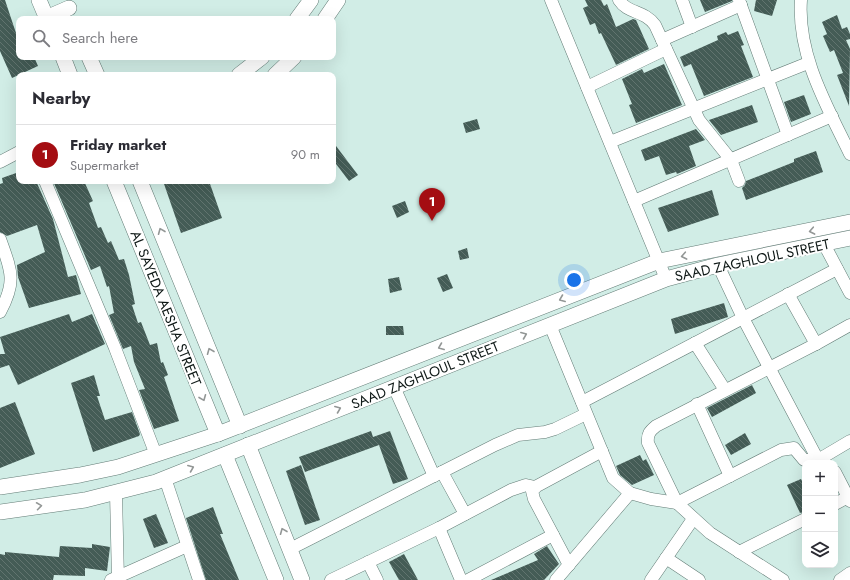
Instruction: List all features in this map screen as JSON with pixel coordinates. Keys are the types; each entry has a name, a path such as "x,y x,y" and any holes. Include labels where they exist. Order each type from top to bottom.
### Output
{"street":[{"path":"39,0 46,16"},
{"path":"300,16 311,0"},
{"path":"327,16 338,0"},
{"path":"551,0 666,279"},
{"path":"619,0 627,8 650,17 664,44 693,109 706,132 731,160 739,181"},
{"path":"682,0 692,27"},
{"path":"801,0 802,36 808,63 850,154"},
{"path":"587,87 692,27 740,2 766,79 788,135"},
{"path":"54,16 69,9"},
{"path":"64,60 69,72"},
{"path":"90,60 96,72"},
{"path":"243,72 258,60"},
{"path":"278,72 291,60"},
{"path":"610,142 808,63"},
{"path":"634,201 832,116"},
{"path":"0,162 16,154"},
{"path":"46,184 115,348 156,455"},
{"name":"AL SAYEDA AESHA STREET","path":"115,184 218,434"},
{"name":"AL SAYEDA AESHA STREET","path":"141,184 240,426"},
{"path":"128,216 151,207"},
{"name":"SAAD ZAGHLOUL STREET","path":"0,487 80,475 118,467 218,434 659,262 850,222"},
{"name":"SAAD ZAGHLOUL STREET","path":"0,512 85,500 116,493 165,478 666,279 718,265 850,238"},
{"path":"0,239 11,271 8,292 0,312"},
{"path":"824,244 837,269 849,287"},
{"path":"718,265 743,318 825,459"},
{"path":"582,402 837,269"},
{"path":"788,294 816,344"},
{"path":"550,325 613,478 630,493 652,499 677,503 788,448 794,448 804,460 825,459 850,441"},
{"path":"783,580 710,533 677,503 647,438 649,432 656,426 771,368 850,325"},
{"path":"694,343 725,390"},
{"path":"394,387 438,474 465,514"},
{"path":"306,400 313,419"},
{"path":"697,404 730,476"},
{"path":"290,549 518,435 550,430 586,414"},
{"path":"248,445 302,580"},
{"path":"569,565 532,496 532,492 535,487 602,451"},
{"path":"225,455 276,580"},
{"path":"80,475 85,500"},
{"path":"165,478 199,580"},
{"path":"838,478 849,499 838,503"},
{"path":"241,495 264,484"},
{"path":"331,580 439,528 518,487 526,485 535,487"},
{"path":"116,493 115,579 187,546"},
{"path":"556,580 630,493"},
{"path":"651,580 693,519"},
{"path":"739,552 802,520"},
{"path":"439,528 462,580"},
{"path":"468,580 552,535"},
{"path":"666,558 699,580"},
{"path":"368,562 377,580"},
{"path":"840,580 850,573"}],"building":[{"path":"0,0 5,0 16,33 16,60 35,60 38,66 25,72 16,72 16,76 12,78 0,51"},
{"path":"585,0 601,0 604,6 607,4 616,27 633,19 636,20 649,49 616,65 601,33 599,34 595,23 590,25 583,8 588,6"},
{"path":"700,0 732,0 732,1 705,12"},
{"path":"756,0 777,0 772,16 754,11"},
{"path":"837,15 842,29 847,27 850,34 850,39 846,40 850,49 849,106 837,75 843,73 834,50 830,52 823,36 827,34 822,22"},
{"path":"738,31 744,45 741,46 753,77 704,96 691,64 684,67 680,57 718,40 717,36 726,32 728,35"},
{"path":"664,64 682,105 636,123 629,105 632,104 622,79 642,69 644,73"},
{"path":"804,95 811,114 791,122 784,102"},
{"path":"752,105 758,122 721,135 709,120"},
{"path":"477,119 480,129 466,133 463,123"},
{"path":"696,129 705,140 689,146 696,166 677,174 676,172 666,175 659,156 645,161 641,150"},
{"path":"336,146 358,175 349,181 336,164"},
{"path":"816,151 823,172 746,200 742,188 746,181 794,162 794,159"},
{"path":"16,173 16,184 37,184 53,219 68,277 76,275 81,294 29,308 18,277 17,265 45,252 37,225 7,236 0,232 0,184 3,183 2,178"},
{"path":"54,184 85,184 93,201 89,203 98,228 101,227 108,243 111,241 119,260 124,259 135,304 132,305 138,323 141,322 150,345 157,343 161,363 163,362 168,375 164,377 179,421 154,429 139,390 145,389 134,362 131,346 123,349 109,315 114,313 109,286 107,287 100,266 91,270"},
{"path":"164,184 210,184 222,218 181,233"},
{"path":"712,190 719,215 668,232 658,208"},
{"path":"405,201 409,212 397,218 392,206"},
{"path":"467,248 469,258 460,260 458,251"},
{"path":"447,274 453,288 443,292 437,278"},
{"path":"399,277 402,290 390,293 388,279"},
{"path":"724,303 728,317 675,334 671,319"},
{"path":"69,314 72,322 92,314 105,344 18,385 9,365 0,368 0,354 5,354 0,337"},
{"path":"386,326 403,326 404,335 386,335"},
{"path":"94,375 100,396 97,396 105,420 132,412 140,434 139,436 93,452 71,383"},
{"path":"752,385 756,393 712,417 707,408"},
{"path":"15,402 35,454 0,468 0,408"},
{"path":"371,431 373,437 390,431 408,479 393,484 379,445 305,472 299,457"},
{"path":"745,433 751,444 731,455 725,445"},
{"path":"640,455 643,461 646,459 654,475 632,485 620,475 616,466"},
{"path":"301,465 320,520 305,525 286,471"},
{"path":"801,479 802,513 800,513 787,485"},
{"path":"213,507 223,534 220,534 239,580 206,580 186,518"},
{"path":"156,514 168,543 154,548 143,519"},
{"path":"92,544 110,547 107,571 85,568 85,576 54,575 53,580 0,580 0,554 5,555 5,552 59,557 60,546 92,548"},
{"path":"547,546 559,564 544,580 491,580 538,560 534,554"},
{"path":"404,554 418,580 399,580 389,562"}],"place":[{"name":"Friday market","path":"432,221"}]}
